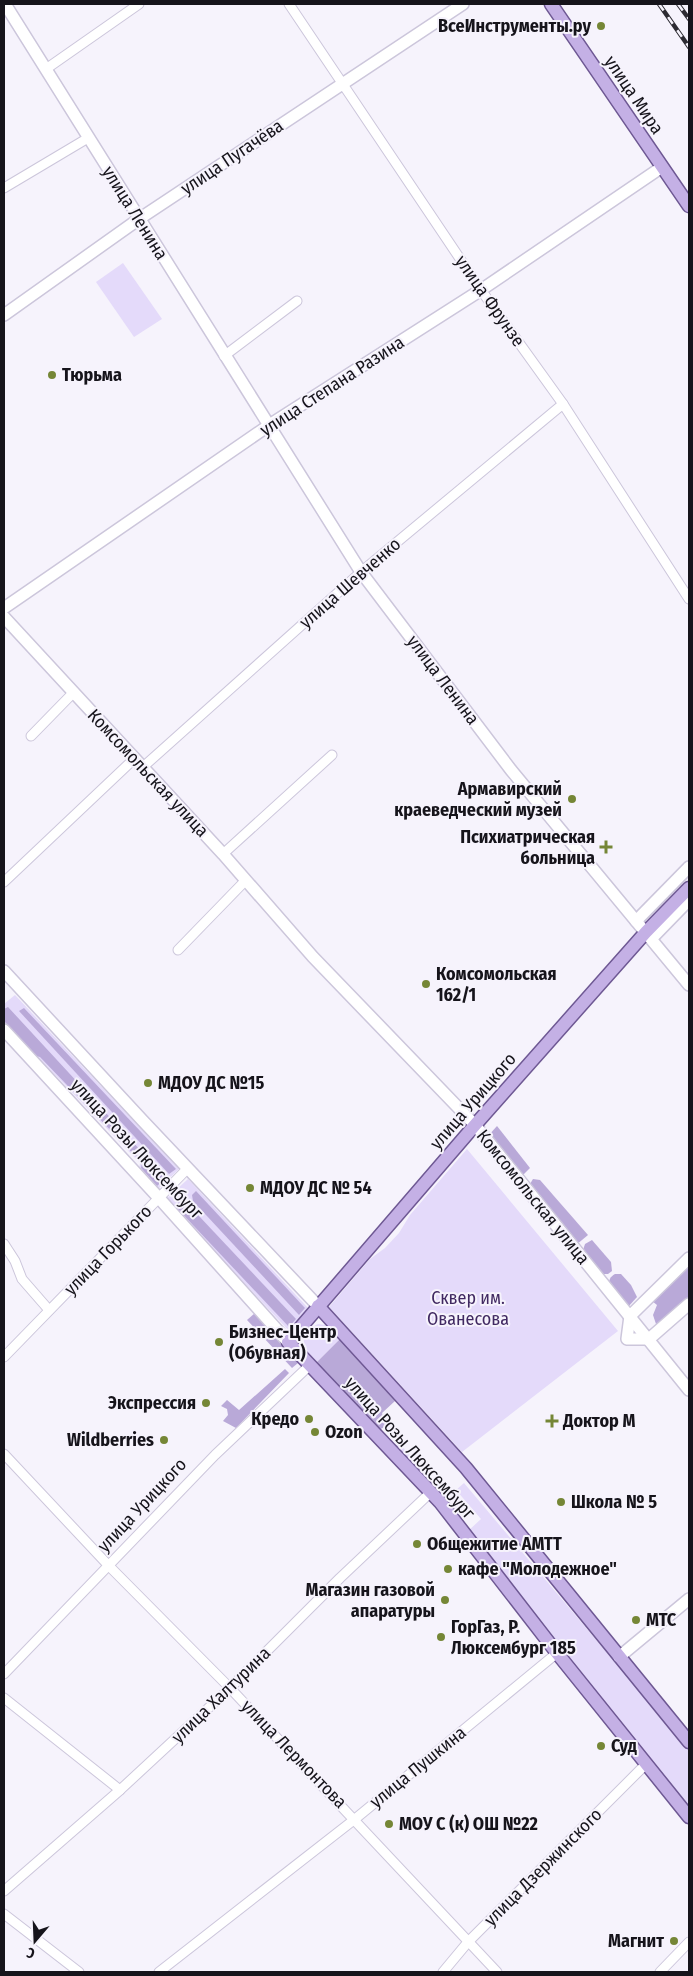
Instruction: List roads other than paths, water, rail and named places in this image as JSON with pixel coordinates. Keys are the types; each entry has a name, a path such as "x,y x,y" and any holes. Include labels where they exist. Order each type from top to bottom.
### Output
{"main road":[{"name":"улица Ленина","path":"5,4 361,572 511,770 689,985"},
{"name":"улица Пугачёва","path":"4,313 139,219 463,4"},
{"name":"улица Мира","path":"551,4 689,206"},
{"name":"улица Степана Разина","path":"4,608 268,426 481,290 662,167"},
{"name":"Комсомольская улица","path":"4,617 223,854 313,956 475,1125 689,1390"},
{"path":"636,921 689,867"},
{"name":"улица Урицкого","path":"288,1342 475,1125 649,935 689,888"},
{"name":"улица Урицкого","path":"649,935 689,900"},
{"name":"улица Розы Люксембург","path":"4,971 318,1306 466,1468 689,1742"},
{"name":"улица Розы Люксембург","path":"4,1030 288,1342 431,1492 689,1817"},
{"path":"689,1258 630,1316 627,1340 649,1339 689,1304"},
{"path":"619,1657 689,1598"}],"street":[{"path":"46,69 138,4"},
{"name":"улица Фрунзе","path":"289,4 481,290 562,404 689,599"},
{"path":"4,188 88,138"},
{"path":"224,356 297,301"},
{"name":"улица Шевченко","path":"4,882 361,572 562,404"},
{"name":"Комсомольская улица","path":"31,736 74,692"},
{"path":"223,854 332,755"},
{"path":"178,950 246,880"},
{"name":"улица Горького","path":"4,1357 188,1168"},
{"name":"улица Горького","path":"4,1244 15,1261 22,1279 49,1310"},
{"name":"улица Урицкого","path":"4,1674 215,1455 310,1365"},
{"name":"улица Лермонтова","path":"4,1454 109,1566 230,1688 355,1819 497,1972"},
{"name":"улица Халтурина","path":"4,1891 120,1790 230,1688 340,1578 431,1492"},
{"name":"улица Пушкина","path":"159,1972 355,1819 557,1653"},
{"path":"4,1698 120,1790"},
{"name":"улица Дзержинского","path":"444,1972 468,1942 646,1764"},
{"path":"4,1914 79,1972"},
{"path":"660,1972 689,1942"}],"railway":[{"path":"659,4 689,47"},
{"path":"678,4 689,19"}],"place":[{"name":"ВсеИнструменты.ру","path":"601,26"},
{"name":"Тюрьма","path":"52,375"},
{"name":"Армавирский краеведческий музей","path":"572,799"},
{"name":"Психиатрическая больница","path":"606,847"},
{"name":"Комсомольская 162/1","path":"426,984"},
{"name":"МДОУ ДС №15","path":"148,1083"},
{"name":"МДОУ ДС № 54","path":"250,1188"},
{"name":"Бизнес-Центр (Обувная)","path":"219,1342"},
{"name":"Экспрессия","path":"206,1403"},
{"name":"Кредо","path":"309,1419"},
{"name":"Доктор М","path":"552,1421"},
{"name":"Ozon","path":"315,1432"},
{"name":"Wildberries","path":"164,1440"},
{"name":"Школа № 5","path":"561,1502"},
{"name":"Общежитие АМТТ","path":"417,1544"},
{"name":"кафе \"Молодежное\"","path":"448,1569"},
{"name":"Магазин газовой апаратуры","path":"445,1600"},
{"name":"МТС","path":"636,1620"},
{"name":"ГорГаз, Р. Люксембург 185","path":"441,1637"},
{"name":"Суд","path":"601,1746"},
{"name":"МОУ С (к) ОШ №22","path":"389,1824"},
{"name":"Магнит","path":"674,1941"}],"park label":[{"name":"Сквер им. Ованесова","path":"468,1308"}]}
